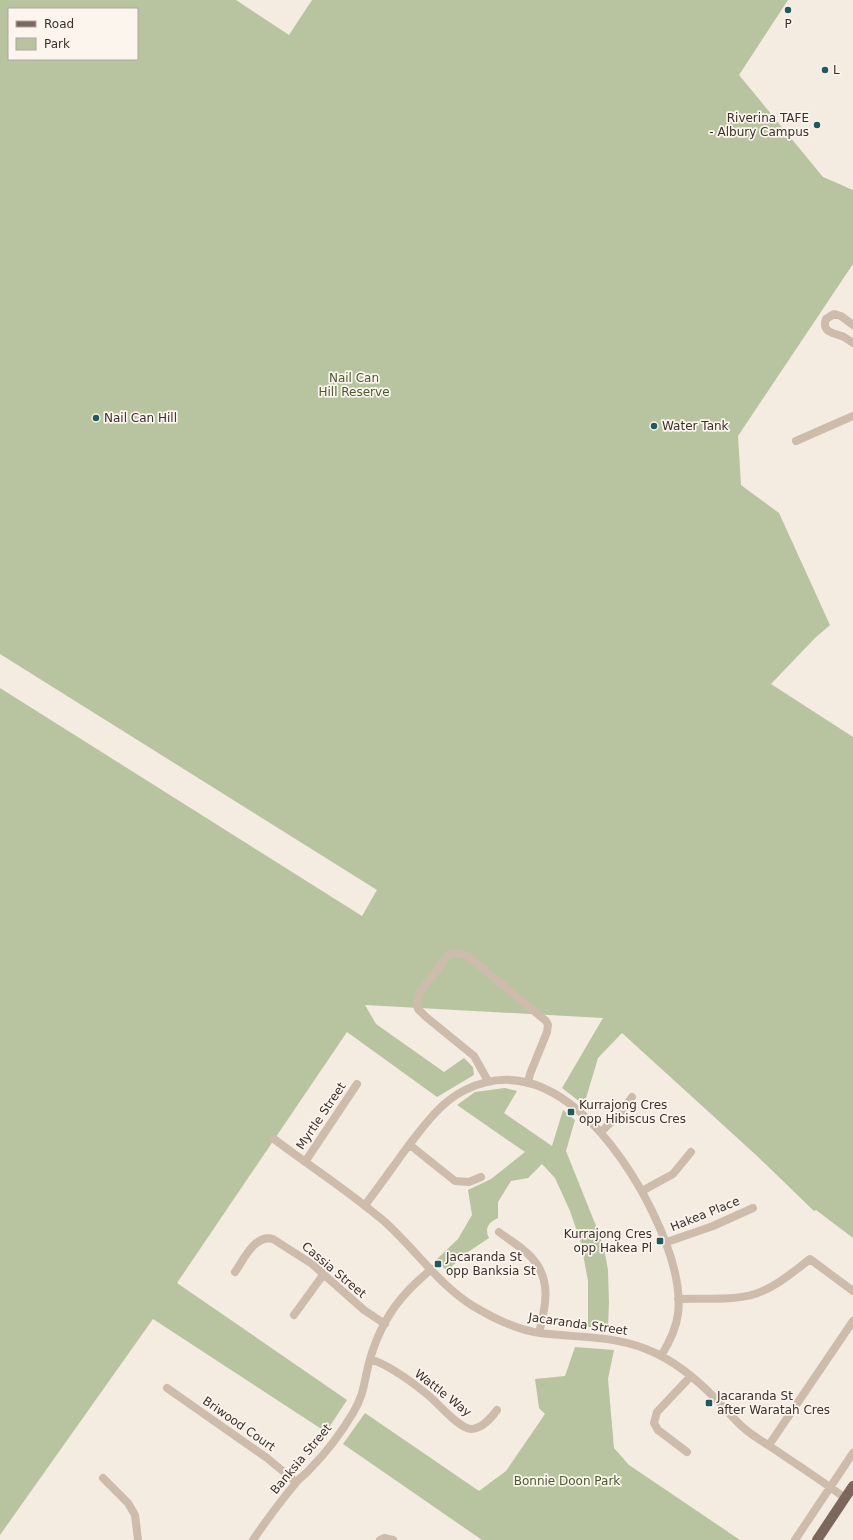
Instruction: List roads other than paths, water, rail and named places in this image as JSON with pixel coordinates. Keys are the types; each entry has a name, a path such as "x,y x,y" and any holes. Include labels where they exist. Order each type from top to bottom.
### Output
{"main road":[{"path":"817,1540 853,1486"}],"street":[{"path":"853,325 841,316 834,314 826,319 825,324 827,330 832,334 843,336 853,343"},
{"path":"796,441 853,416"},
{"path":"488,1082 474,1056 418,1009 417,1004 419,993 449,954 457,952 469,957 546,1021 548,1025 547,1032 530,1074 528,1083"},
{"path":"365,1205 427,1121 445,1103 465,1090 488,1082 507,1080 528,1083 563,1099 581,1112 602,1132 620,1155 642,1191 666,1242 674,1268 678,1299 678,1314 675,1328 662,1356"},
{"name":"Myrtle Street","path":"305,1162 357,1084"},
{"path":"602,1132 622,1111 632,1097"},
{"name":"Jacaranda Street","path":"274,1139 365,1205 404,1240 456,1294 471,1305 514,1326 539,1333 600,1337 647,1349 662,1356 680,1366 744,1428 845,1498"},
{"path":"410,1145 455,1181 470,1182 481,1177"},
{"path":"642,1191 673,1174 691,1152"},
{"name":"Hakea Place","path":"666,1242 713,1226 753,1208"},
{"path":"499,1232 530,1256 540,1268 545,1282 546,1296 539,1333"},
{"name":"Cassia Street","path":"235,1272 256,1242 268,1238 281,1243 312,1264 364,1310 385,1324"},
{"path":"678,1299 735,1298 756,1294 779,1282 810,1259 853,1291"},
{"name":"Banksia Street","path":"253,1540 296,1482 323,1455 352,1414 361,1398 370,1359 385,1324 397,1304 407,1292 431,1269"},
{"path":"294,1315 323,1275"},
{"path":"769,1445 853,1321"},
{"name":"Wattle Way","path":"370,1359 382,1364 420,1389 462,1426 471,1429 480,1426 490,1420 497,1410"},
{"path":"687,1452 658,1430 654,1423 657,1412 691,1376"},
{"name":"Briwood Court","path":"167,1388 267,1458 296,1482"},
{"path":"794,1540 853,1453"},
{"path":"103,1478 128,1502 136,1515 138,1540"},
{"path":"380,1540 384,1538 393,1540"}],"place":[{"name":"P","path":"788,10"},
{"name":"L","path":"825,70"},
{"name":"Riverina TAFE - Albury Campus","path":"817,125"},
{"name":"Nail Can Hill","path":"96,418"},
{"name":"Water Tank","path":"654,426"},
{"name":"Kurrajong Cres opp Hibiscus Cres","path":"571,1112"},
{"name":"Kurrajong Cres opp Hakea Pl","path":"660,1241"},
{"name":"Jacaranda St opp Banksia St","path":"438,1264"},
{"name":"Jacaranda St after Waratah Cres","path":"709,1403"}],"park label":[{"name":"Nail Can Hill Reserve","path":"354,385"},
{"name":"Bonnie Doon Park","path":"567,1481"}]}
